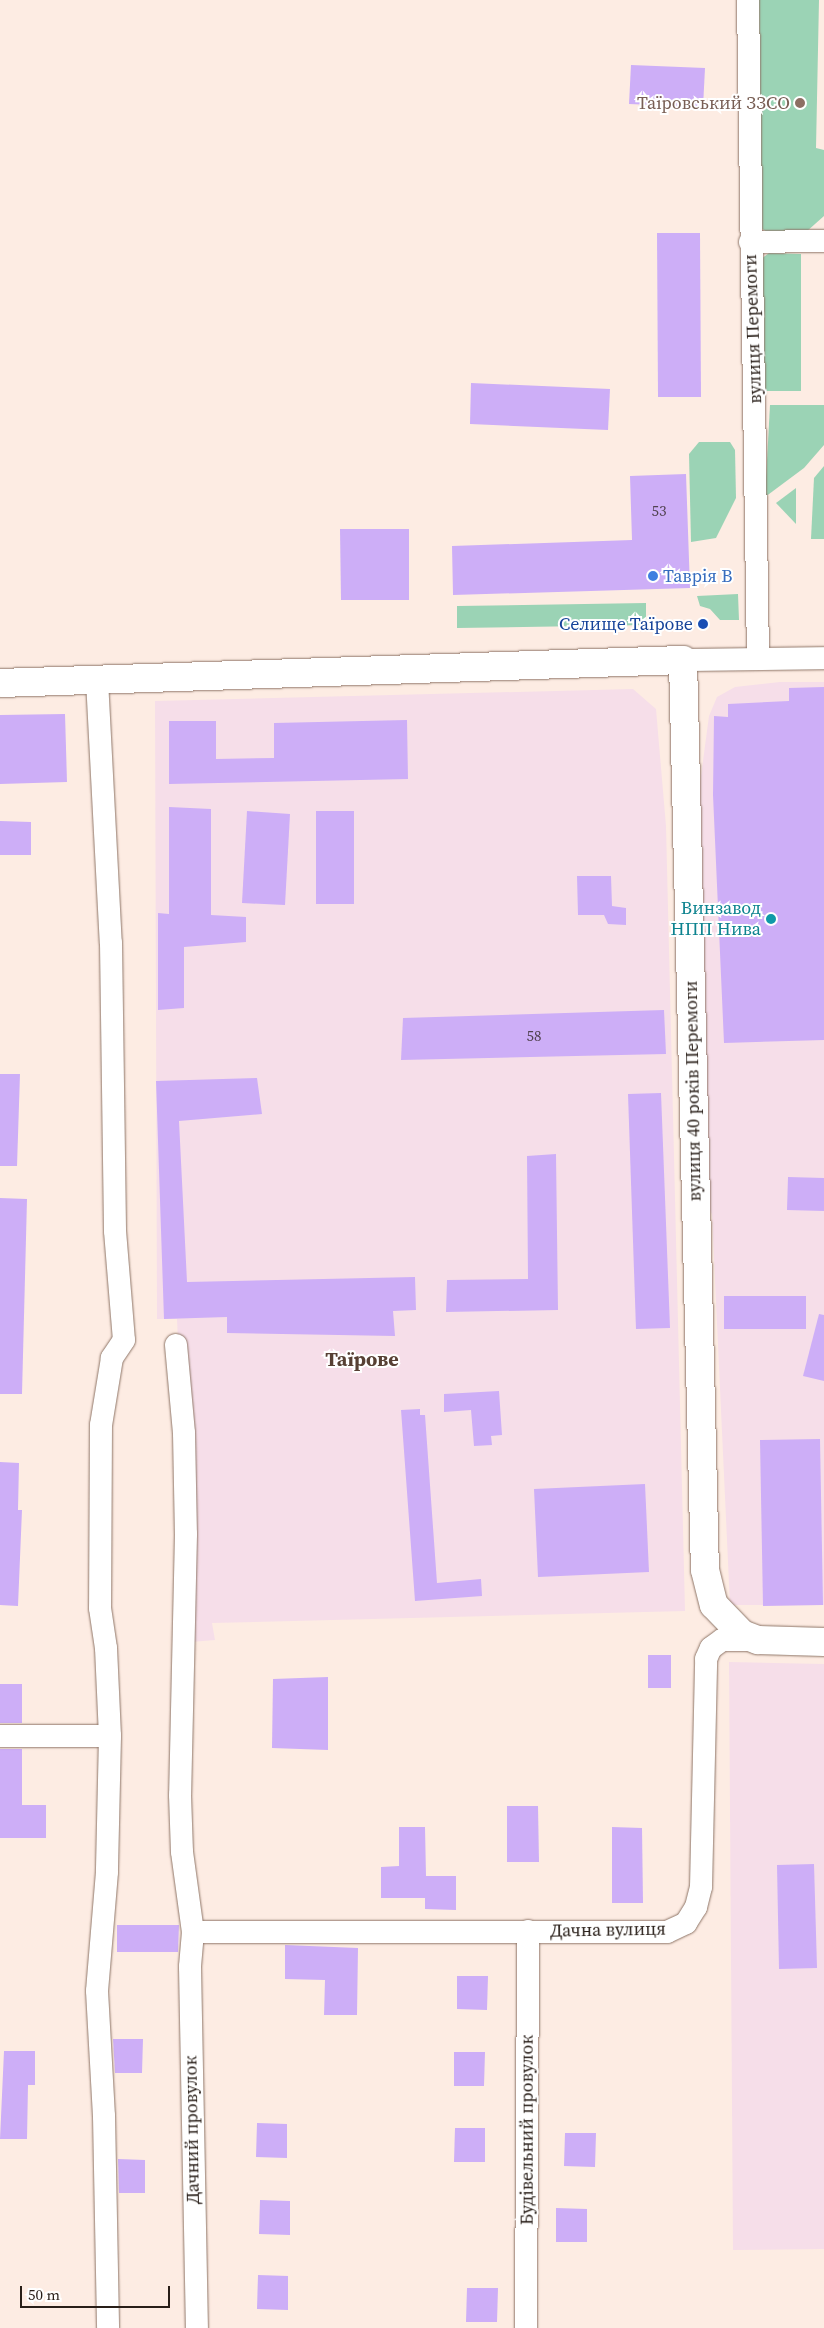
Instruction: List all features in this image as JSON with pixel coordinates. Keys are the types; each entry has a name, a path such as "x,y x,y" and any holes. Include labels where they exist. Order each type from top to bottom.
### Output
{"street":[{"name":"вулиця Перемоги","path":"748,0 750,242 758,658"},
{"path":"750,242 824,241"},
{"path":"0,684 683,660 824,658"},
{"name":"вулиця 40 років Перемоги","path":"683,660 705,1570 708,1589 720,1614 742,1634 758,1640"},
{"path":"97,680 111,943 115,1231 124,1340 112,1358 101,1425 100,1608 106,1648 110,1736 108,1872 97,1991 104,2116 108,2328"},
{"name":"Дачний провулок","path":"176,1345 184,1433 186,1534 180,1795 182,1852 193,1932 190,1996 197,2328"},
{"name":"Дачна вулиця","path":"193,1932 667,1932 686,1923 696,1907 701,1887 706,1659 711,1648 722,1640 824,1642"},
{"path":"0,1736 110,1736"},
{"name":"Будівельний провулок","path":"526,2328 528,1931"}],"shaded area":[{"path":"780,682 824,682 824,1605 730,1605 712,1215 705,1197 697,806 709,716 717,697 735,687"},
{"path":"633,689 656,709 666,826 685,1611 212,1623 215,1640 191,1642 177,1319 157,1319 155,701"},
{"path":"729,1662 824,1664 824,2249 733,2250"}],"green space":[{"name":"Таїровський ЗЗСО","path":"759,0 819,0 816,148 824,150 824,216 806,232 769,233 761,228"},
{"path":"769,253 801,254 801,391 764,391 761,259"},
{"path":"770,405 824,405 824,445 804,468 765,497"},
{"path":"699,442 730,442 735,450 736,498 716,538 691,542 689,454"},
{"path":"824,466 824,539 811,539 814,478"},
{"path":"796,488 796,524 776,503"},
{"path":"738,594 739,620 720,620 710,609 700,606 697,596"},
{"path":"646,603 646,625 457,628 457,606"}],"building":[{"path":"631,65 705,68 703,107 629,104"},
{"path":"657,233 700,233 701,397 658,397"},
{"path":"471,383 610,389 608,430 470,424"},
{"path":"686,474 690,588 453,595 452,546 632,540 630,476"},
{"path":"340,529 409,529 409,600 341,600"},
{"name":"Винзавод НПП Нива","path":"824,687 824,1040 724,1043 713,795 714,716 728,717 728,704 789,701 789,688"},
{"path":"65,714 67,782 0,784 0,715"},
{"path":"407,720 408,779 169,784 169,721 216,721 216,759 274,758 274,723"},
{"path":"169,807 211,809 211,915 246,917 246,942 184,947 184,1008 158,1010 158,913 169,914"},
{"path":"247,811 290,814 285,905 242,903"},
{"path":"316,811 354,811 354,904 316,904"},
{"path":"0,821 31,822 31,855 0,855"},
{"path":"577,876 611,876 612,906 626,908 626,925 608,924 604,915 578,915"},
{"path":"664,1010 666,1054 401,1060 403,1018"},
{"path":"0,1074 20,1074 17,1166 0,1166"},
{"path":"257,1078 262,1114 179,1121 187,1282 415,1277 416,1310 393,1311 395,1336 227,1333 227,1317 164,1319 156,1081"},
{"path":"661,1093 670,1328 636,1329 628,1094"},
{"path":"556,1154 558,1310 446,1312 447,1280 528,1279 527,1156"},
{"path":"788,1177 824,1178 824,1211 787,1210"},
{"path":"0,1198 27,1199 22,1394 0,1394"},
{"path":"724,1296 806,1296 806,1329 724,1329"},
{"path":"819,1314 824,1315 824,1381 803,1376"},
{"path":"499,1391 502,1435 491,1436 492,1445 474,1446 471,1410 444,1412 444,1394"},
{"path":"420,1409 420,1415 425,1415 437,1583 481,1579 482,1596 415,1601 401,1410"},
{"path":"820,1439 823,1605 763,1606 760,1440"},
{"path":"0,1462 19,1463 18,1510 22,1510 18,1606 0,1605"},
{"path":"645,1484 649,1572 538,1577 534,1489"},
{"path":"648,1655 671,1655 671,1688 648,1688"},
{"path":"328,1677 328,1750 272,1748 273,1679"},
{"path":"0,1684 22,1684 22,1723 0,1723"},
{"path":"0,1749 22,1749 22,1805 46,1805 46,1838 0,1838"},
{"path":"507,1806 538,1806 539,1862 507,1862"},
{"path":"399,1827 425,1827 426,1876 456,1876 456,1910 425,1909 425,1898 381,1898 381,1867 399,1866"},
{"path":"612,1827 642,1828 643,1903 612,1903"},
{"path":"814,1864 817,1968 779,1969 777,1865"},
{"path":"117,1925 179,1925 178,1952 117,1952"},
{"path":"285,1945 358,1948 357,2015 324,2015 325,1980 285,1979"},
{"path":"457,1976 488,1976 487,2010 457,2009"},
{"path":"113,2039 143,2039 142,2073 115,2073"},
{"path":"4,2051 35,2051 35,2085 28,2085 27,2139 0,2139"},
{"path":"454,2052 485,2052 484,2086 454,2086"},
{"path":"257,2123 287,2124 287,2158 256,2157"},
{"path":"455,2128 485,2128 485,2162 454,2162"},
{"path":"565,2133 596,2133 595,2167 564,2166"},
{"path":"118,2159 145,2160 145,2193 119,2193"},
{"path":"260,2200 290,2201 290,2235 259,2234"},
{"path":"556,2208 587,2209 587,2242 556,2242"},
{"path":"258,2275 288,2276 288,2310 257,2309"},
{"path":"467,2288 498,2288 497,2322 466,2322"}],"place":[{"name":"Таїровський ЗЗСО","path":"800,103"},
{"name":"Таврія В","path":"653,576"},
{"name":"Селище Таїрове","path":"703,624"},
{"name":"Винзавод НПП Нива","path":"771,919"}],"district":[{"name":"Таїрове","path":"362,1359"}]}
